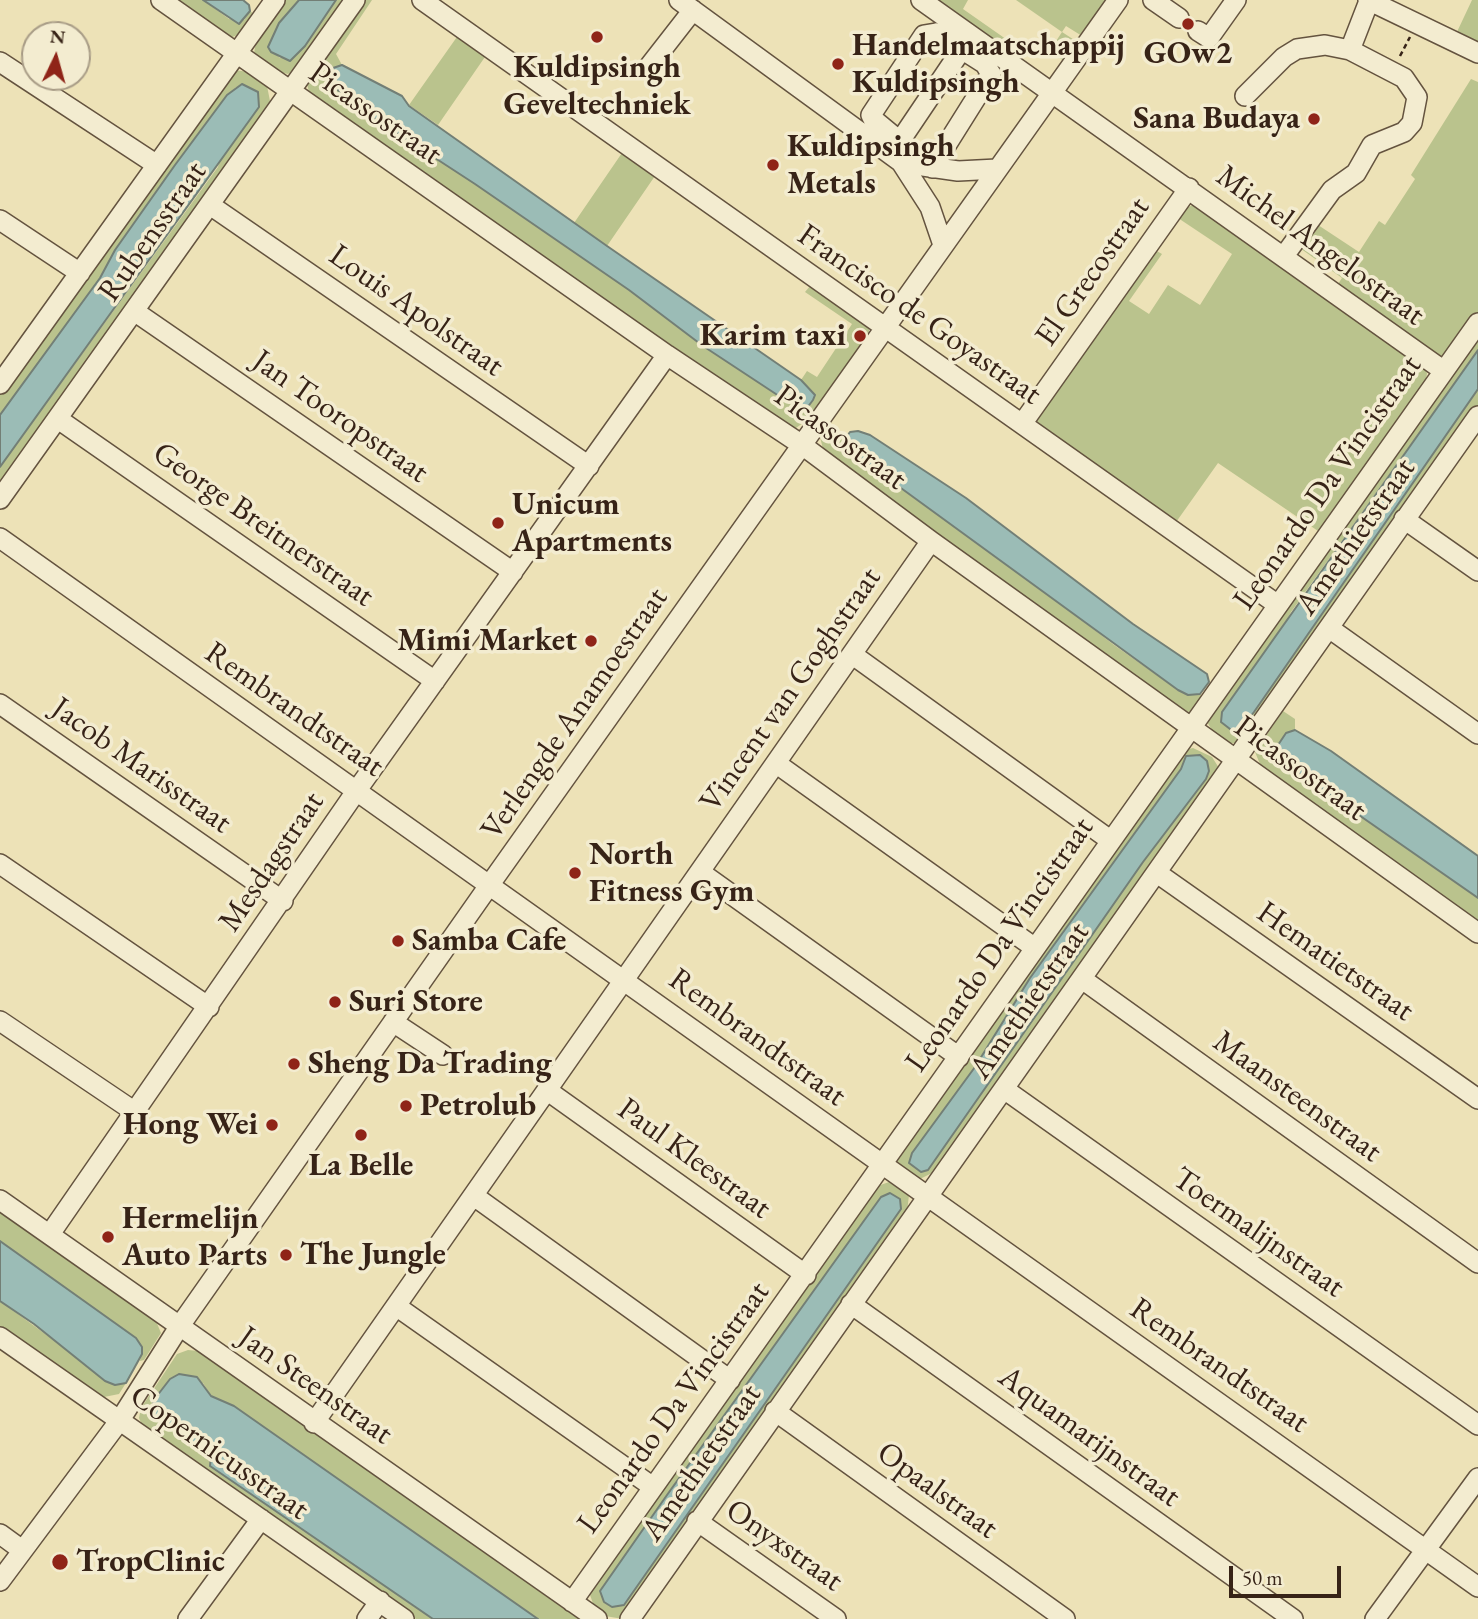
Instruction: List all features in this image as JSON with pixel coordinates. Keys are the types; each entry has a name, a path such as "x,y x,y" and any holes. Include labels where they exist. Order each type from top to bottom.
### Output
{"street":[{"name":"Picassostraat","path":"162,0 235,54 667,355 802,445 931,541 1478,933"},
{"name":"Rubensstraat","path":"2,378 275,0"},
{"name":"Rubensstraat","path":"0,499 355,0"},
{"name":"Francisco de Goyastraat","path":"422,0 1278,605"},
{"name":"Michel Angelostraat","path":"922,0 1444,371"},
{"name":"Verlengde Anamoestraat","path":"0,1581 120,1420 179,1327 393,1022 1118,0"},
{"path":"1153,0 1179,18"},
{"path":"1198,31 1209,38 1236,0"},
{"path":"1350,50 1369,0 1478,53"},
{"path":"647,69 686,5 901,162 930,207 943,245"},
{"path":"941,34 989,68 990,79 932,168 873,119 873,110 925,35 941,34"},
{"path":"1245,96 1272,67 1297,49 1325,45 1350,50 1392,71 1404,78 1417,97 1412,123 1404,132 1372,145 1356,173 1332,190 1284,256"},
{"path":"900,141 962,49"},
{"path":"0,62 157,165"},
{"path":"901,162 958,171 997,169"},
{"name":"El Grecostraat","path":"1022,424 1189,188"},
{"name":"Louis Apolstraat","path":"210,205 589,466"},
{"path":"0,220 80,273"},
{"name":"Jan Tooropstraat","path":"134,311 513,572"},
{"name":"Leonardo Da Vincistraat","path":"572,1602 1478,323"},
{"name":"Mesdagstraat","path":"50,1234 283,901 357,790 667,355"},
{"name":"Amethietstraat","path":"630,1619 1478,416"},
{"name":"George Breitnerstraat","path":"58,419 435,681"},
{"path":"1404,519 1478,570"},
{"name":"Rembrandtstraat","path":"0,538 357,790 488,887 624,978 881,1164 1478,1587"},
{"name":"Vincent van Goghstraat","path":"314,1423 931,541"},
{"path":"1329,628 1478,734"},
{"path":"853,655 1110,840"},
{"name":"Jacob Marisstraat","path":"0,704 283,901"},
{"path":"777,764 1035,948"},
{"path":"0,864 209,1007"},
{"path":"700,872 959,1057"},
{"name":"Hematietstraat","path":"1157,873 1478,1099"},
{"name":"Maansteenstraat","path":"1082,979 1478,1263"},
{"path":"0,1021 135,1112"},
{"path":"393,1022 443,1055"},
{"name":"Toermalijnstraat","path":"1004,1089 1478,1425"},
{"name":"Paul Kleestraat","path":"548,1091 806,1275"},
{"path":"474,1196 730,1380"},
{"name":"Jan Steenstraat","path":"0,1200 314,1423 597,1619"},
{"name":"Aquamarijnstraat","path":"851,1304 1293,1619"},
{"path":"396,1306 653,1487"},
{"name":"Copernicusstraat","path":"0,1337 404,1619"},
{"name":"Opaalstraat","path":"775,1411 1065,1619"},
{"path":"1375,1619 1478,1478"},
{"path":"188,1619 261,1518"},
{"name":"Onyxstraat","path":"697,1521 836,1619"},
{"path":"0,1534 22,1550"},
{"path":"367,1619 380,1601"}],"path":[{"path":"1392,71 1417,24"}],"green space":[{"path":"172,0 203,0 229,19 244,20 250,11 254,14 240,34 230,38"},
{"path":"282,0 299,0 279,24 268,47 280,58 305,46 336,0 345,0 298,68 288,74 280,72 254,53 256,42"},
{"path":"362,0 372,0 336,54 342,65 333,69 333,86 366,113 475,184 629,290 703,346 785,400 815,395 801,380 807,371 817,377 852,324 805,292 811,285 864,322 869,329 869,337 810,418 796,428 787,426 675,351 309,92 307,84"},
{"path":"935,0 968,0 963,9 1013,44 1008,51"},
{"path":"1016,0 1106,0 1082,36 1066,26 1062,32"},
{"path":"1472,0 1478,0 1478,44 1456,34"},
{"path":"1062,32 1079,43 1066,62 1049,52"},
{"path":"459,34 487,54 438,125 409,105"},
{"path":"234,70 249,72 267,86 270,101 266,111 0,486 0,467 218,167 236,87 175,165 115,250 100,278 0,415 0,393"},
{"path":"1471,79 1478,82 1478,313 1438,361 1336,287 1342,278 1297,246 1315,223 1359,252 1379,221 1385,225 1415,179 1411,175"},
{"path":"624,150 657,173 607,246 574,223"},
{"path":"1193,205 1202,207 1423,365 1427,373 1426,381 1321,533 1218,463 1174,525 1038,428 1036,419 1155,250 1162,254 1129,301 1149,314 1168,285 1200,305 1232,254 1178,218 1186,208"},
{"path":"1478,335 1478,350 1291,612 1235,731 1242,727 1254,712 1478,389 1478,406 1236,743 1229,743 1215,735 1207,722 1211,712"},
{"path":"825,428 844,440 846,448 1030,580 1114,645 1178,690 1188,695 1200,694 1203,697 1196,708 1189,712 1173,708 824,453 820,437"},
{"path":"1283,711 1295,719 1295,730 1286,733 1478,898 1478,924 1262,769 1255,752"},
{"path":"1193,748 1212,757 1219,768 934,1172 916,1181 909,1179 895,1161 1184,750","holes":["1186,757 1206,779 1143,862 928,1170 909,1163 912,1153 975,1067 1030,978 1181,769"]},
{"path":"889,1182 909,1195 907,1212 623,1619 605,1616 595,1609 590,1595 592,1587 875,1187","holes":["890,1193 899,1199 901,1209 624,1605 604,1603 600,1591 881,1197"]},
{"path":"0,1210 156,1321 161,1333 144,1360 140,1361 142,1347 135,1338 0,1241"},
{"path":"0,1301 115,1385 126,1383 119,1394 104,1397 0,1326"},
{"path":"188,1350 198,1351 586,1619 538,1619 234,1406 211,1396 203,1383 153,1416 211,1456 210,1466 433,1619 416,1619 142,1425 139,1418 141,1408 177,1354"}],"water":[{"path":"203,0 243,0 249,5 250,11 239,24"},
{"path":"299,0 336,0 305,46 290,61 271,52 268,47 279,23"},
{"path":"342,65 402,96 409,106 801,380 815,395 813,400 807,408 785,400 703,346 629,290 475,184 366,113 333,86 328,77 333,68"},
{"path":"242,84 258,92 259,107 0,467 0,415 100,278 115,250 175,165 227,95"},
{"path":"1478,350 1478,389 1254,712 1242,727 1235,731 1230,729 1221,722 1222,712"},
{"path":"858,431 870,435 966,498 1133,624 1207,674 1209,682 1200,694 1188,695 1178,690 846,448 844,440 850,432"},
{"path":"1295,730 1331,751 1478,856 1478,898 1287,765 1280,756 1278,745 1286,733"},
{"path":"1200,755 1207,761 1209,771 1206,779 1143,862 928,1170 921,1172 909,1163 912,1153 975,1067 1030,978 1181,769 1186,756"},
{"path":"890,1193 900,1199 901,1209 624,1605 612,1607 604,1602 600,1591 667,1495 881,1197"},
{"path":"0,1241 136,1338 142,1347 142,1354 126,1383 115,1385 105,1381 34,1324 0,1301"},
{"path":"179,1374 197,1377 211,1396 234,1406 538,1619 433,1619 210,1466 211,1456 153,1416 153,1401 170,1379"}],"place":[{"name":"GOw2","path":"1188,24"},
{"name":"Kuldipsingh Geveltechniek","path":"597,37"},
{"name":"Handelmaatschappij Kuldipsingh","path":"838,64"},
{"name":"Sana Budaya","path":"1314,119"},
{"name":"Kuldipsingh Metals","path":"773,165"},
{"name":"Karim taxi","path":"860,336"},
{"name":"Unicum Apartments","path":"498,523"},
{"name":"Mimi Market","path":"591,641"},
{"name":"North Fitness Gym","path":"575,873"},
{"name":"Samba Cafe","path":"398,941"},
{"name":"Suri Store","path":"335,1002"},
{"name":"Sheng Da Trading","path":"294,1064"},
{"name":"Petrolub","path":"406,1106"},
{"name":"Hong Wei","path":"272,1125"},
{"name":"La Belle","path":"361,1135"},
{"name":"Hermelijn Auto Parts","path":"108,1237"},
{"name":"The Jungle","path":"286,1255"},
{"name":"TropClinic","path":"60,1562"}]}
